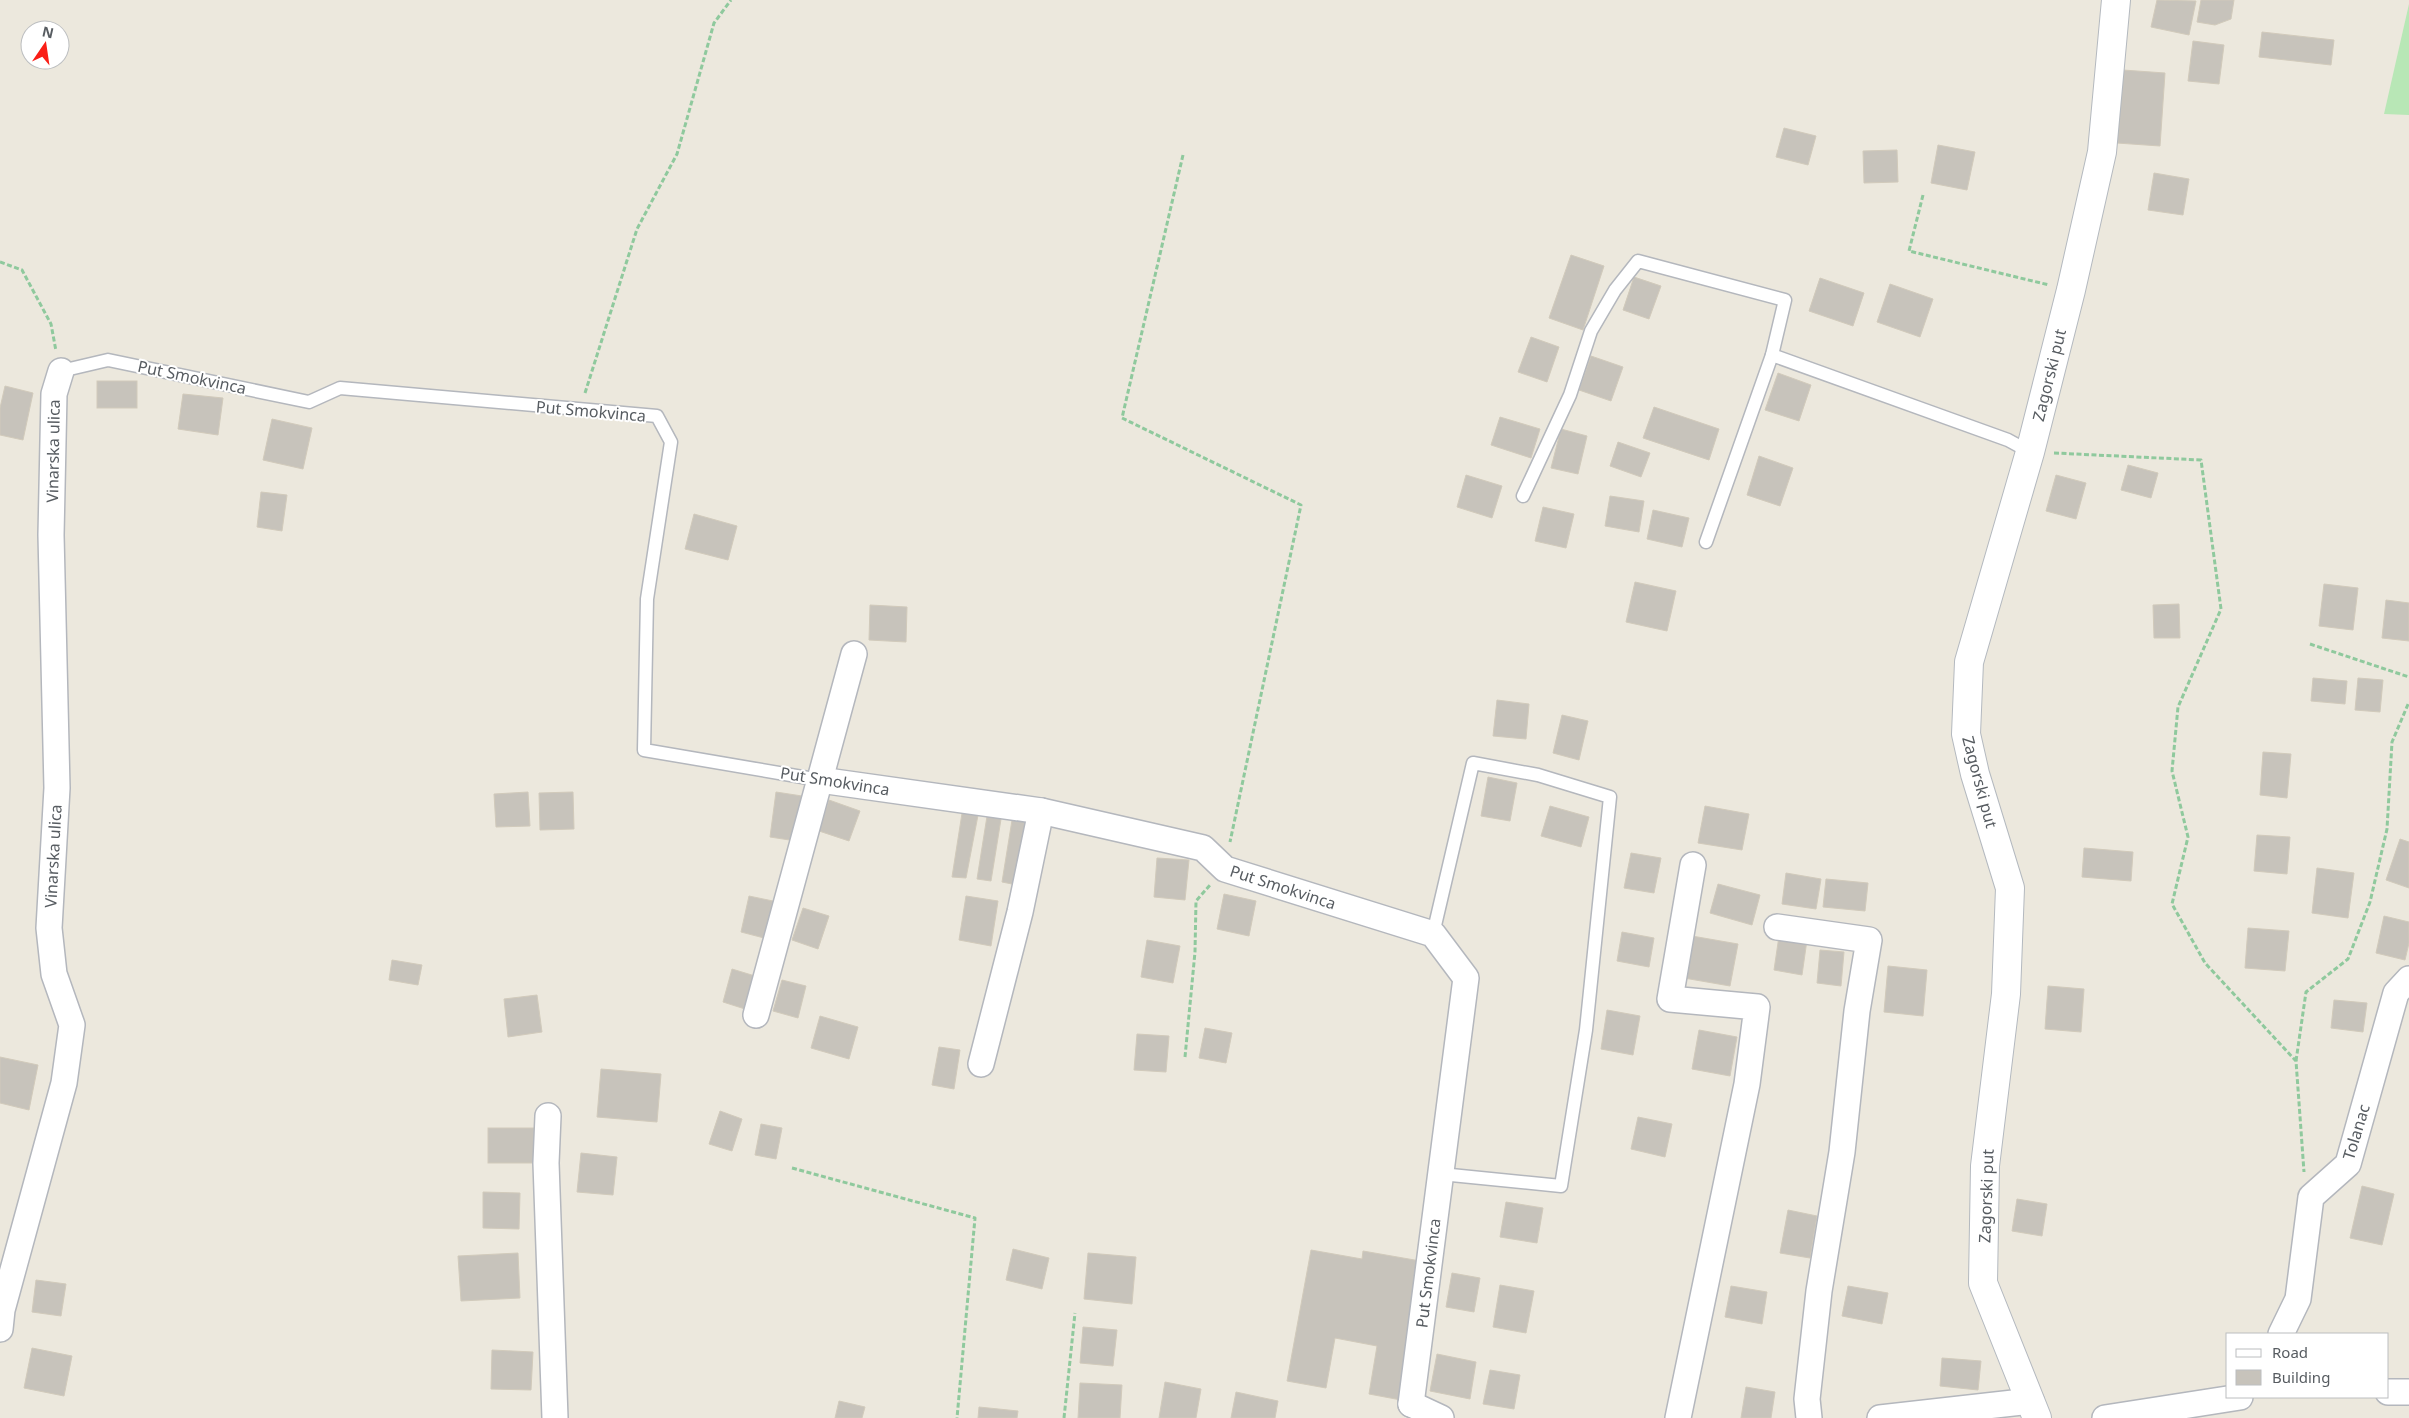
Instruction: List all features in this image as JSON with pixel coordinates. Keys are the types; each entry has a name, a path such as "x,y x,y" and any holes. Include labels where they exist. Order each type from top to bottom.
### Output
{"main road":[{"name":"Zagorski put","path":"2034,1410 1983,1283 1985,1166 2006,994 2010,888 1975,774 1966,734 1969,662 2030,452 2071,290 2102,152 2116,0"}],"street":[{"name":"Vinarska ulica","path":"0,1329 2,1310 64,1083 72,1025 54,974 49,928 57,788 51,534 54,394 61,371"},
{"path":"756,1015 854,654"},
{"name":"Put Smokvinca","path":"820,780 1041,811 1203,848 1225,869 1433,934 1466,978 1441,1174 1404,1411 1441,1418"},
{"path":"981,1064 1020,912 1041,811"},
{"path":"1678,1418 1747,1084 1757,1007 1670,999 1693,865"},
{"path":"1777,927 1869,940 1857,1011 1842,1152 1818,1292 1807,1398 1808,1418"},
{"name":"Tolanac","path":"2311,1197 2348,1164 2396,993 2409,979"},
{"path":"548,1116 546,1163 555,1418"},
{"path":"2281,1333 2298,1299 2311,1197"},
{"path":"2389,1392 2409,1392"},
{"path":"2105,1418 2234,1398"},
{"path":"1880,1418 2034,1410"}],"lane":[{"path":"1523,496 1570,394 1591,331 1615,290 1638,261 1785,300 1772,355 1706,542"},
{"path":"1772,355 2008,440 2030,452"},
{"name":"Put Smokvinca","path":"61,371 108,360 308,402 340,388 657,416 671,442 647,599 644,750 820,780"},
{"path":"1433,934 1473,763 1538,775 1610,797 1586,1030 1561,1186 1441,1174"}],"path":[{"path":"580,410 637,229 677,154 714,23 730,0"},
{"path":"1183,155 1122,418 1302,505 1225,869 1196,901 1195,952 1185,1057"},
{"path":"1923,195 1909,252 2071,290"},
{"path":"0,262 22,270 51,324 61,371"},
{"path":"2030,452 2201,460 2221,609 2178,707 2172,771 2188,837 2172,904 2205,963 2296,1061"},
{"path":"2310,644 2409,677"},
{"path":"2311,1197 2305,1182 2296,1061 2306,992 2348,959 2370,902 2387,829 2392,742 2409,702"},
{"path":"792,1168 975,1218 958,1418"},
{"path":"1064,1418 1075,1313"}],"green space":[{"path":"2409,4 2409,115 2384,114"}],"building":[{"path":"2157,0 2196,1 2189,35 2151,27"},
{"path":"2201,0 2234,0 2231,19 2215,25 2197,22"},
{"path":"2262,32 2334,40 2331,65 2259,57"},
{"path":"2193,41 2224,45 2219,84 2188,81"},
{"path":"2123,70 2165,73 2160,146 2117,143"},
{"path":"1784,128 1816,136 1808,165 1776,157"},
{"path":"1938,145 1975,152 1967,190 1931,183"},
{"path":"1897,150 1898,182 1864,183 1863,151"},
{"path":"2154,173 2189,179 2183,215 2148,210"},
{"path":"1571,255 1604,266 1583,330 1549,318"},
{"path":"1634,277 1661,286 1649,319 1623,310"},
{"path":"1820,278 1864,293 1853,326 1809,311"},
{"path":"1890,284 1933,299 1920,337 1877,322"},
{"path":"1531,337 1559,347 1547,382 1518,372"},
{"path":"1591,356 1623,367 1611,401 1579,390"},
{"path":"1778,373 1811,385 1799,421 1765,410"},
{"path":"97,381 137,381 137,408 97,408"},
{"path":"5,386 33,393 23,440 0,435 0,408"},
{"path":"183,394 223,398 218,435 178,429"},
{"path":"1654,407 1719,429 1709,460 1643,438"},
{"path":"1500,417 1540,429 1531,458 1491,445"},
{"path":"272,419 312,428 303,469 263,460"},
{"path":"1561,429 1587,436 1578,474 1551,468"},
{"path":"1618,442 1650,453 1641,477 1610,466"},
{"path":"1759,456 1793,468 1780,506 1747,495"},
{"path":"2128,465 2158,473 2151,498 2121,490"},
{"path":"1466,475 1502,486 1492,518 1457,507"},
{"path":"2056,475 2086,483 2076,519 2046,511"},
{"path":"261,492 287,495 282,531 257,527"},
{"path":"1610,496 1644,501 1639,532 1605,526"},
{"path":"1543,507 1574,514 1566,548 1535,541"},
{"path":"1653,510 1689,518 1682,547 1647,539"},
{"path":"694,514 737,526 728,560 685,549"},
{"path":"1635,582 1676,591 1667,631 1626,622"},
{"path":"2324,584 2358,588 2353,630 2319,626"},
{"path":"2386,600 2409,603 2409,641 2382,638"},
{"path":"2179,604 2180,638 2154,638 2153,605"},
{"path":"870,605 907,607 906,642 869,640"},
{"path":"2313,678 2347,681 2345,704 2311,701"},
{"path":"2358,678 2383,680 2380,712 2355,710"},
{"path":"1497,700 1529,704 1526,739 1493,736"},
{"path":"1562,715 1588,721 1579,760 1553,753"},
{"path":"2263,752 2291,754 2287,798 2260,795"},
{"path":"1488,777 1517,783 1510,821 1481,816"},
{"path":"528,792 530,826 496,827 494,794"},
{"path":"573,792 574,829 540,830 539,793"},
{"path":"776,792 802,796 796,841 770,837"},
{"path":"829,800 860,811 849,841 819,831"},
{"path":"1550,806 1589,817 1581,847 1541,836"},
{"path":"1705,806 1749,814 1742,850 1698,843"},
{"path":"963,807 979,810 966,878 952,877"},
{"path":"988,810 1002,813 991,881 977,879"},
{"path":"1013,814 1028,816 1017,885 1002,882"},
{"path":"2257,835 2290,837 2287,874 2254,871"},
{"path":"2400,839 2409,842 2409,888 2386,880"},
{"path":"2084,848 2133,852 2131,881 2082,877"},
{"path":"1631,853 1661,858 1654,893 1624,888"},
{"path":"1157,858 1189,860 1185,900 1154,897"},
{"path":"2317,868 2354,873 2348,918 2312,913"},
{"path":"1786,873 1821,879 1816,909 1782,904"},
{"path":"1826,879 1868,883 1865,911 1823,907"},
{"path":"1718,884 1760,895 1752,925 1710,913"},
{"path":"1224,894 1256,901 1249,936 1217,929"},
{"path":"749,896 773,901 764,938 741,932"},
{"path":"966,896 998,901 991,946 959,940"},
{"path":"803,908 829,916 818,949 792,940"},
{"path":"2384,916 2409,922 2409,943 2405,960 2376,953"},
{"path":"2248,928 2289,931 2285,971 2245,968"},
{"path":"1622,932 1654,938 1649,967 1617,961"},
{"path":"1692,936 1738,944 1730,986 1684,978"},
{"path":"1779,936 1807,940 1802,975 1774,970"},
{"path":"1147,940 1180,946 1173,983 1141,977"},
{"path":"1820,950 1844,952 1841,986 1817,983"},
{"path":"392,960 422,965 418,985 389,980"},
{"path":"1888,966 1927,970 1923,1016 1884,1012"},
{"path":"732,969 755,976 745,1009 723,1002"},
{"path":"782,980 806,986 798,1018 773,1011"},
{"path":"2048,986 2084,989 2081,1032 2045,1029"},
{"path":"537,995 542,1032 508,1037 504,999"},
{"path":"2334,1000 2367,1003 2363,1032 2331,1028"},
{"path":"1607,1010 1640,1016 1633,1055 1601,1049"},
{"path":"820,1016 858,1027 849,1059 811,1048"},
{"path":"1205,1028 1232,1033 1226,1063 1199,1058"},
{"path":"1699,1030 1737,1037 1730,1076 1692,1069"},
{"path":"1137,1034 1169,1036 1166,1072 1134,1070"},
{"path":"939,1047 960,1050 954,1089 932,1085"},
{"path":"0,1057 38,1065 29,1110 0,1103"},
{"path":"601,1069 661,1074 657,1122 597,1117"},
{"path":"720,1111 742,1119 732,1151 709,1144"},
{"path":"1638,1117 1672,1124 1665,1157 1631,1149"},
{"path":"761,1124 782,1128 776,1159 755,1155"},
{"path":"488,1128 534,1128 534,1163 488,1163"},
{"path":"581,1153 617,1157 613,1195 577,1192"},
{"path":"2362,1186 2394,1194 2382,1245 2350,1238"},
{"path":"483,1192 520,1193 519,1229 483,1228"},
{"path":"2017,1199 2047,1204 2042,1236 2012,1231"},
{"path":"1506,1202 1543,1208 1537,1243 1500,1237"},
{"path":"1788,1210 1817,1216 1810,1258 1780,1253"},
{"path":"1013,1249 1049,1258 1042,1289 1006,1280"},
{"path":"1311,1250 1362,1259 1363,1251 1426,1262 1401,1400 1369,1394 1377,1346 1335,1338 1326,1388 1287,1381"},
{"path":"518,1253 520,1298 461,1301 458,1256"},
{"path":"1088,1253 1136,1257 1132,1304 1084,1299"},
{"path":"1452,1273 1480,1278 1474,1312 1446,1307"},
{"path":"36,1280 66,1284 61,1316 32,1312"},
{"path":"1500,1285 1534,1291 1526,1333 1493,1327"},
{"path":"1731,1286 1767,1292 1762,1324 1725,1317"},
{"path":"1848,1286 1888,1293 1882,1324 1842,1316"},
{"path":"1083,1327 1117,1330 1113,1366 1080,1363"},
{"path":"32,1348 72,1356 64,1396 24,1388"},
{"path":"492,1350 533,1352 531,1390 491,1389"},
{"path":"1437,1354 1476,1362 1470,1399 1430,1391"},
{"path":"1942,1358 1981,1361 1978,1390 1940,1386"},
{"path":"1490,1370 1520,1375 1514,1409 1483,1404"},
{"path":"1165,1382 1201,1389 1196,1418 1159,1418"},
{"path":"1080,1383 1122,1385 1120,1418 1078,1418"},
{"path":"1746,1387 1775,1392 1771,1418 1741,1418"},
{"path":"1236,1392 1278,1401 1275,1418 1231,1418"},
{"path":"839,1401 865,1407 862,1418 835,1418"},
{"path":"979,1407 1018,1411 1017,1418 978,1418"}]}
